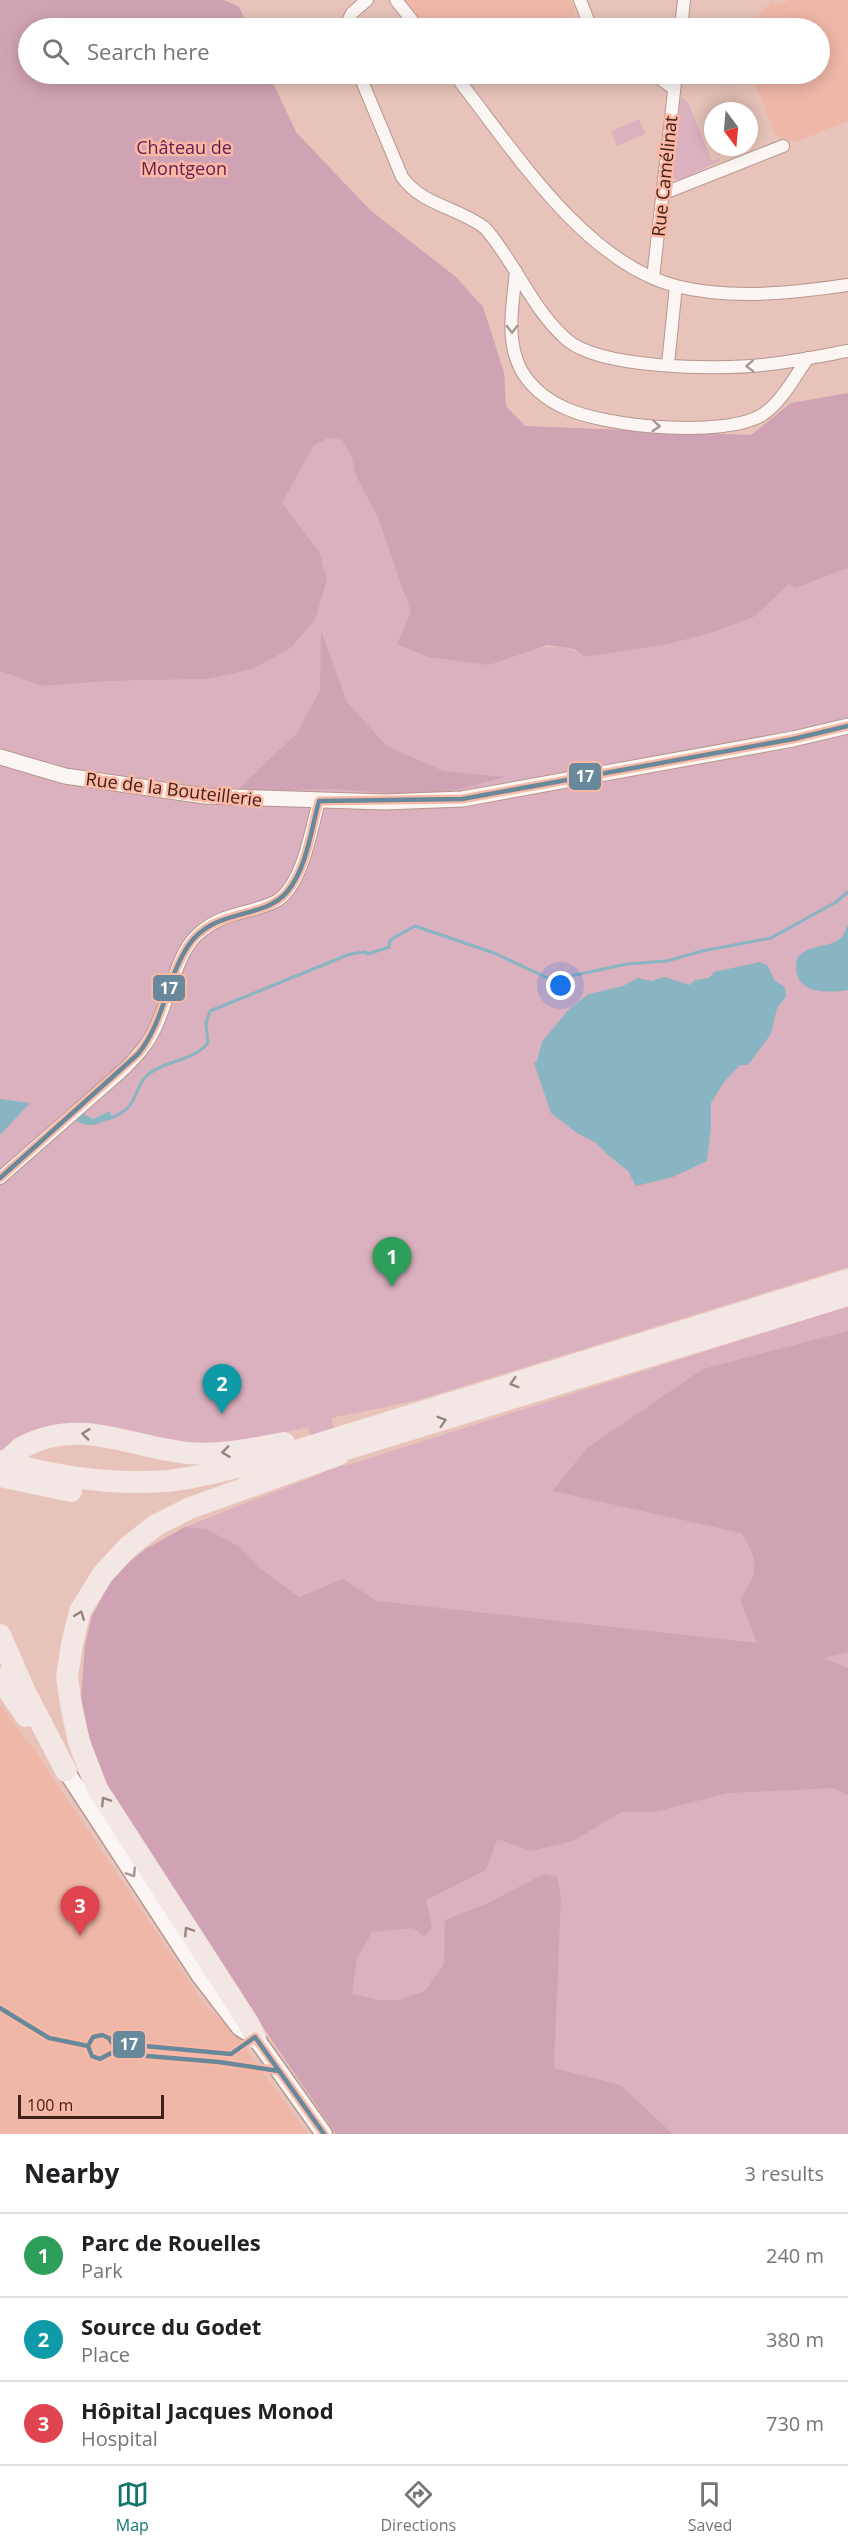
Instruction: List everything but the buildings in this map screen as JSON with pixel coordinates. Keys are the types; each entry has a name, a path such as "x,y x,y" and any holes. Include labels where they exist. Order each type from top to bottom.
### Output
{"highway":[{"path":"0,1476 44,1487 91,1494 174,1493 247,1478 386,1430 848,1280"},
{"path":"0,1461 58,1476 92,1481 170,1480 254,1464 386,1430 848,1295"},
{"path":"0,1467 21,1448 40,1438 58,1434 81,1433 187,1453 219,1454 386,1430"},
{"path":"255,2037 97,1789 79,1742 71,1705 67,1677 72,1644 80,1611 103,1574 128,1547 156,1526 190,1508 386,1430"},
{"path":"0,1635 25,1692 66,1771"},
{"path":"0,1678 66,1771"}],"main road":[{"path":"66,1771 200,1976 240,2028 255,2037 324,2134"}],"street":[{"path":"350,18 367,0"},
{"path":"396,0 410,18"},
{"path":"580,0 587,18"},
{"path":"682,18 684,0"},
{"path":"363,84 402,177 410,189 427,200 481,224 492,236 556,330 581,349 631,362 761,365 848,351"},
{"path":"461,84 554,201 582,231 619,260 653,278 676,286 706,292 739,294 777,293 848,285"},
{"path":"667,84 674,89"},
{"name":"Rue Camélinat","path":"653,278 675,84"},
{"path":"662,194 783,146"},
{"path":"516,271 511,317 515,356 522,371 535,388 567,410 604,420 663,427 703,426 747,421 762,414 775,404 808,358"},
{"path":"668,364 676,286"},
{"name":"Rue de la Bouteillerie","path":"0,757 65,776 237,799 319,801 462,799 781,742 848,726"},
{"path":"0,1178 126,1067 145,1046 160,1020 185,950 195,937 211,923 279,900 291,888 301,867 319,801"}],"shaded area":[{"path":"405,0 571,0 576,14 565,18 419,18"},
{"path":"772,0 778,5 791,0 848,0 848,121 795,142 776,136 755,84 830,84 830,18 758,18"},
{"path":"681,98 688,102 704,141 704,156 710,156 712,161 720,158 720,161 679,180 672,174"},
{"path":"639,119 645,134 617,146 611,131"},
{"path":"329,438 342,440 352,458 356,476 378,518 412,612 489,665 525,652 549,647 561,647 585,657 669,644 714,632 754,617 789,584 797,588 848,568 848,1267 418,1400 331,1418 345,1466 848,1306 848,2134 336,2134 81,1701 85,1646 92,1616 146,1549 185,1527 321,1474 308,1427 249,1441 206,1447 61,1426 25,1435 0,1452 0,671 42,686 110,681 208,679 253,669 291,648 315,620 319,551 282,503 314,445"},
{"path":"0,1705 37,1754 204,2004 231,2028 308,2134 0,2134"}],"green space":[{"name":"Château de Montgeon","path":"0,0 224,0 239,7 244,18 18,18 18,84 274,84 296,132 370,210 456,277 483,307 504,372 506,406 525,426 751,435 791,403 848,393 848,568 796,588 789,584 754,617 714,632 669,644 585,657 574,649 548,645 489,665 428,657 397,644 411,612 378,518 356,476 352,458 342,440 329,438 314,445 282,503 319,551 327,579 315,620 291,648 253,669 208,679 110,681 42,686 0,671"},
{"path":"321,631 347,702 387,746 443,771 505,777 457,790 399,794 332,789 235,792 297,733 320,690"},
{"path":"848,1331 848,1652 823,1658 848,1668 848,1795 833,1788 728,1793 654,1812 621,1812 573,1841 531,1851 497,1839 486,1870 426,1900 432,1927 425,1937 413,1928 372,1932 357,1959 352,1994 379,2000 398,2000 425,1991 444,1964 445,1920 486,1904 544,1874 557,1877 561,1896 554,2068 620,2085 673,2134 336,2134 167,1887 97,1771 81,1701 85,1646 92,1616 115,1573 146,1549 185,1527 206,1529 238,1546 261,1569 299,1597 343,1579 377,1601 757,1643 740,1599 751,1581 755,1566 754,1559 741,1533 552,1491 587,1448 703,1369"}],"water":[{"path":"848,925 848,990 819,991 803,985 796,970 797,958 807,950 830,944 841,938"},
{"path":"760,962 767,965 775,981 785,987 786,997 777,1008 771,1034 748,1065 740,1065 724,1082 711,1103 707,1161 673,1177 636,1186 628,1171 596,1143 577,1133 551,1113 534,1063 537,1061 542,1042 569,1009 589,994 623,986 638,978 652,981 664,977 690,985 695,980 709,978 714,972"},
{"path":"0,1099 30,1103 0,1135"},
{"path":"79,1111 93,1119 110,1111 112,1118 87,1125 71,1117"}],"waterway":[{"path":"109,1119 127,1108 150,1073 188,1057 208,1043 206,1023 210,1011 350,954 365,952 368,954 389,947 390,940 415,926 494,953 552,980 627,964 667,961 702,951 771,938 836,902 848,892"}],"transit line":[{"name":"17","path":"319,801 462,799 793,739 848,726"},
{"name":"17","path":"0,1178 138,1054 154,1028 181,959 188,946 199,934 224,919 265,907 277,901 287,892 304,860 319,801"},
{"name":"17","path":"0,2008 49,2038 88,2046"},
{"name":"17","path":"279,2071 219,2062 111,2053 100,2059 92,2056 88,2046 93,2037 102,2035 109,2038 112,2043 231,2054 255,2037 324,2134"}],"place":[{"name":"Parc de Rouelles","path":"392,1287"},
{"name":"Source du Godet","path":"222,1414"},
{"name":"Hôpital Jacques Monod","path":"80,1936"}]}
